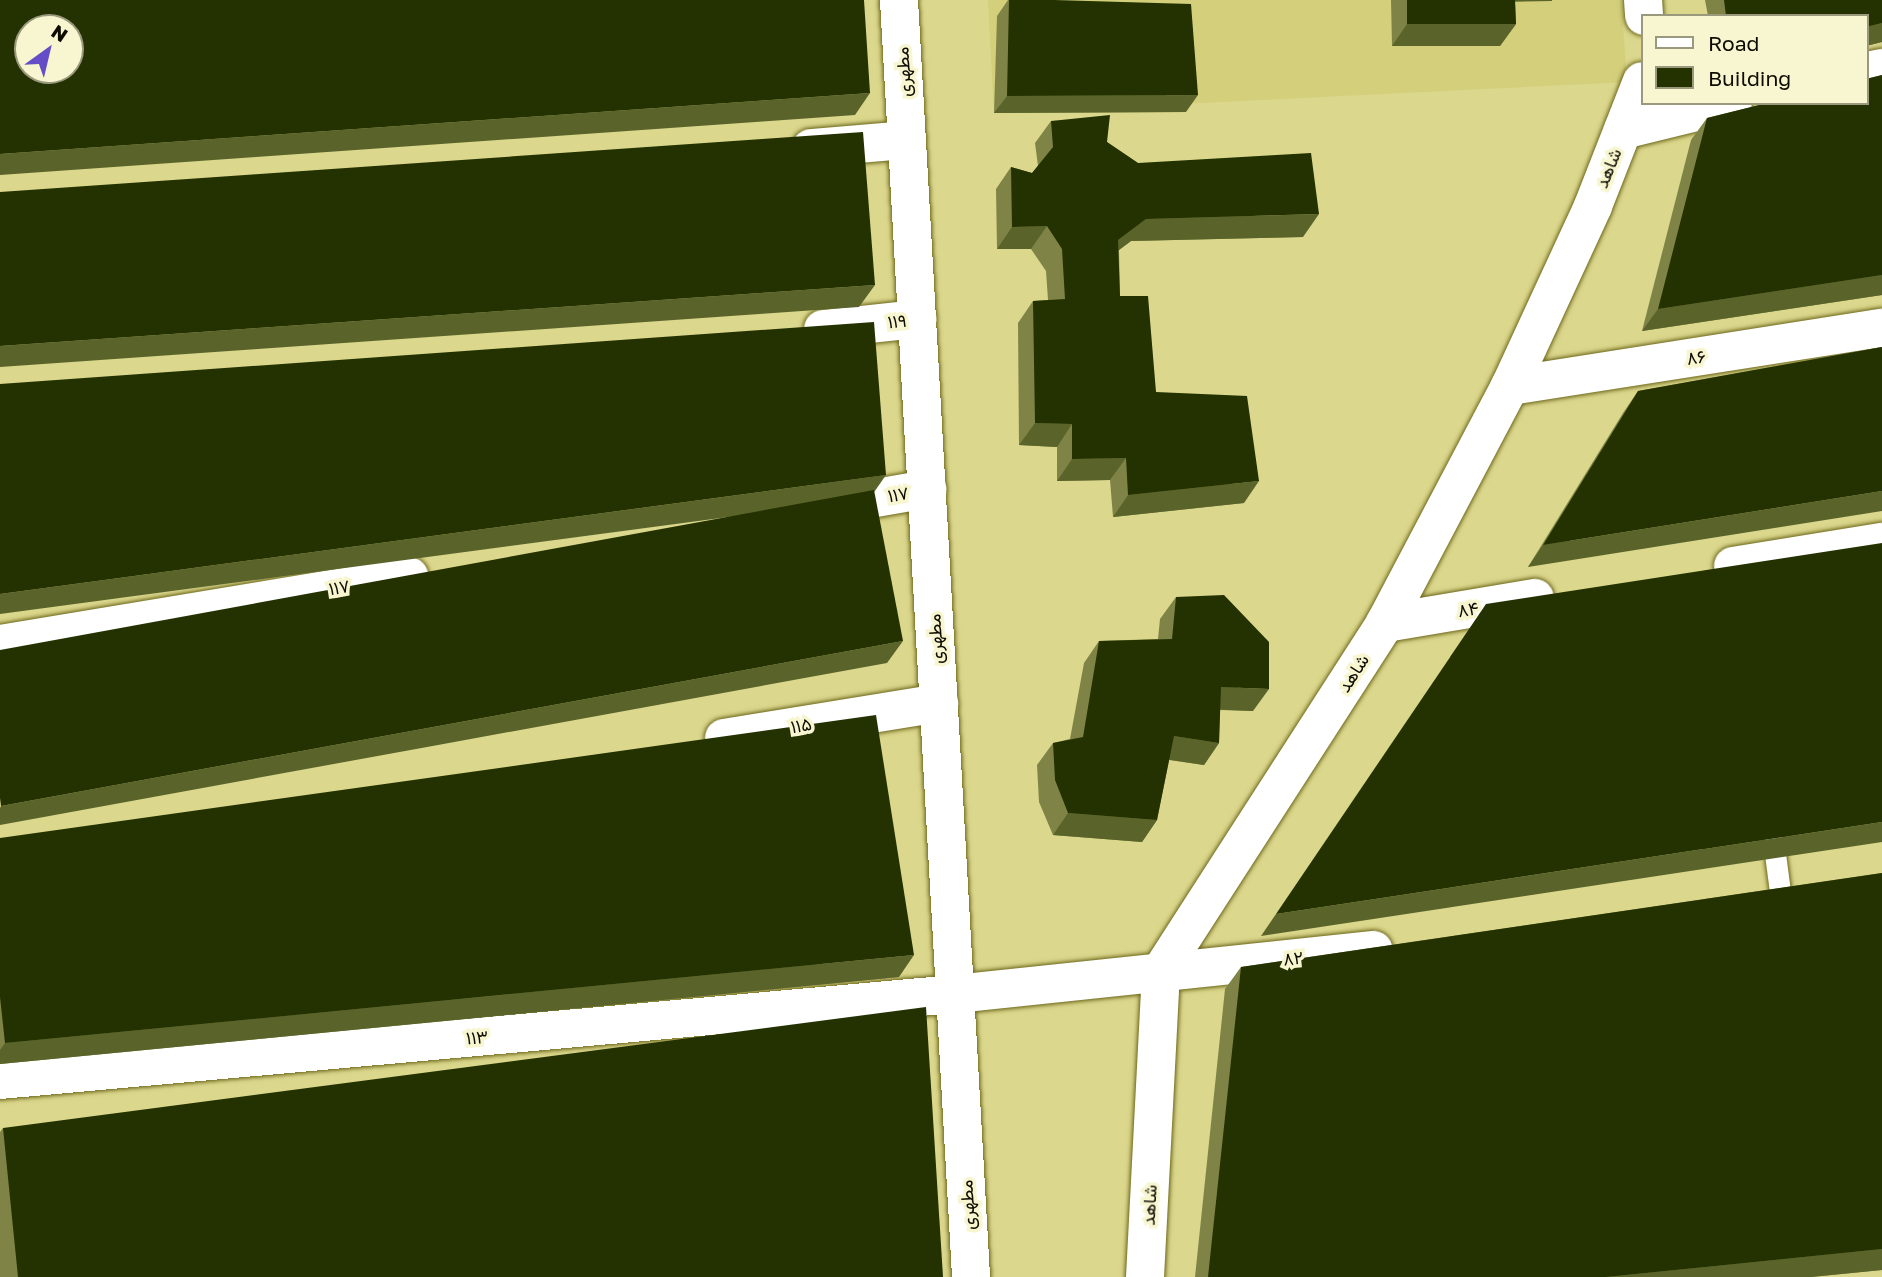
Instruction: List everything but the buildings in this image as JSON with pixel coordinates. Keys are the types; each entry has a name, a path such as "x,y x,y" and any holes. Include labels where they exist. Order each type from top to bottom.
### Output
{"street":[{"name":"مطهری","path":"899,0 971,1277"},
{"name":"شاهد","path":"1145,1277 1161,971 1385,622 1510,386 1640,86"},
{"path":"1623,130 1725,105"},
{"path":"769,152 907,140"},
{"name":"۱۱۹","path":"792,332 917,318"},
{"name":"۸۶","path":"1510,386 1882,328"},
{"name":"۱۱۷","path":"790,512 927,489"},
{"path":"1703,571 1882,542"},
{"name":"۱۱۷","path":"0,644 450,569"},
{"name":"۸۴","path":"1385,622 1564,593"},
{"name":"۱۱۵","path":"690,744 939,702"},
{"path":"1741,898 1818,886"},
{"name":"۸۲","path":"955,994 1416,946"},
{"name":"۱۱۳","path":"0,1080 955,994"}],"lane":[{"path":"1770,811 1780,892"}],"shaded area":[{"path":"988,0 1621,0 1627,82 994,113"}]}
